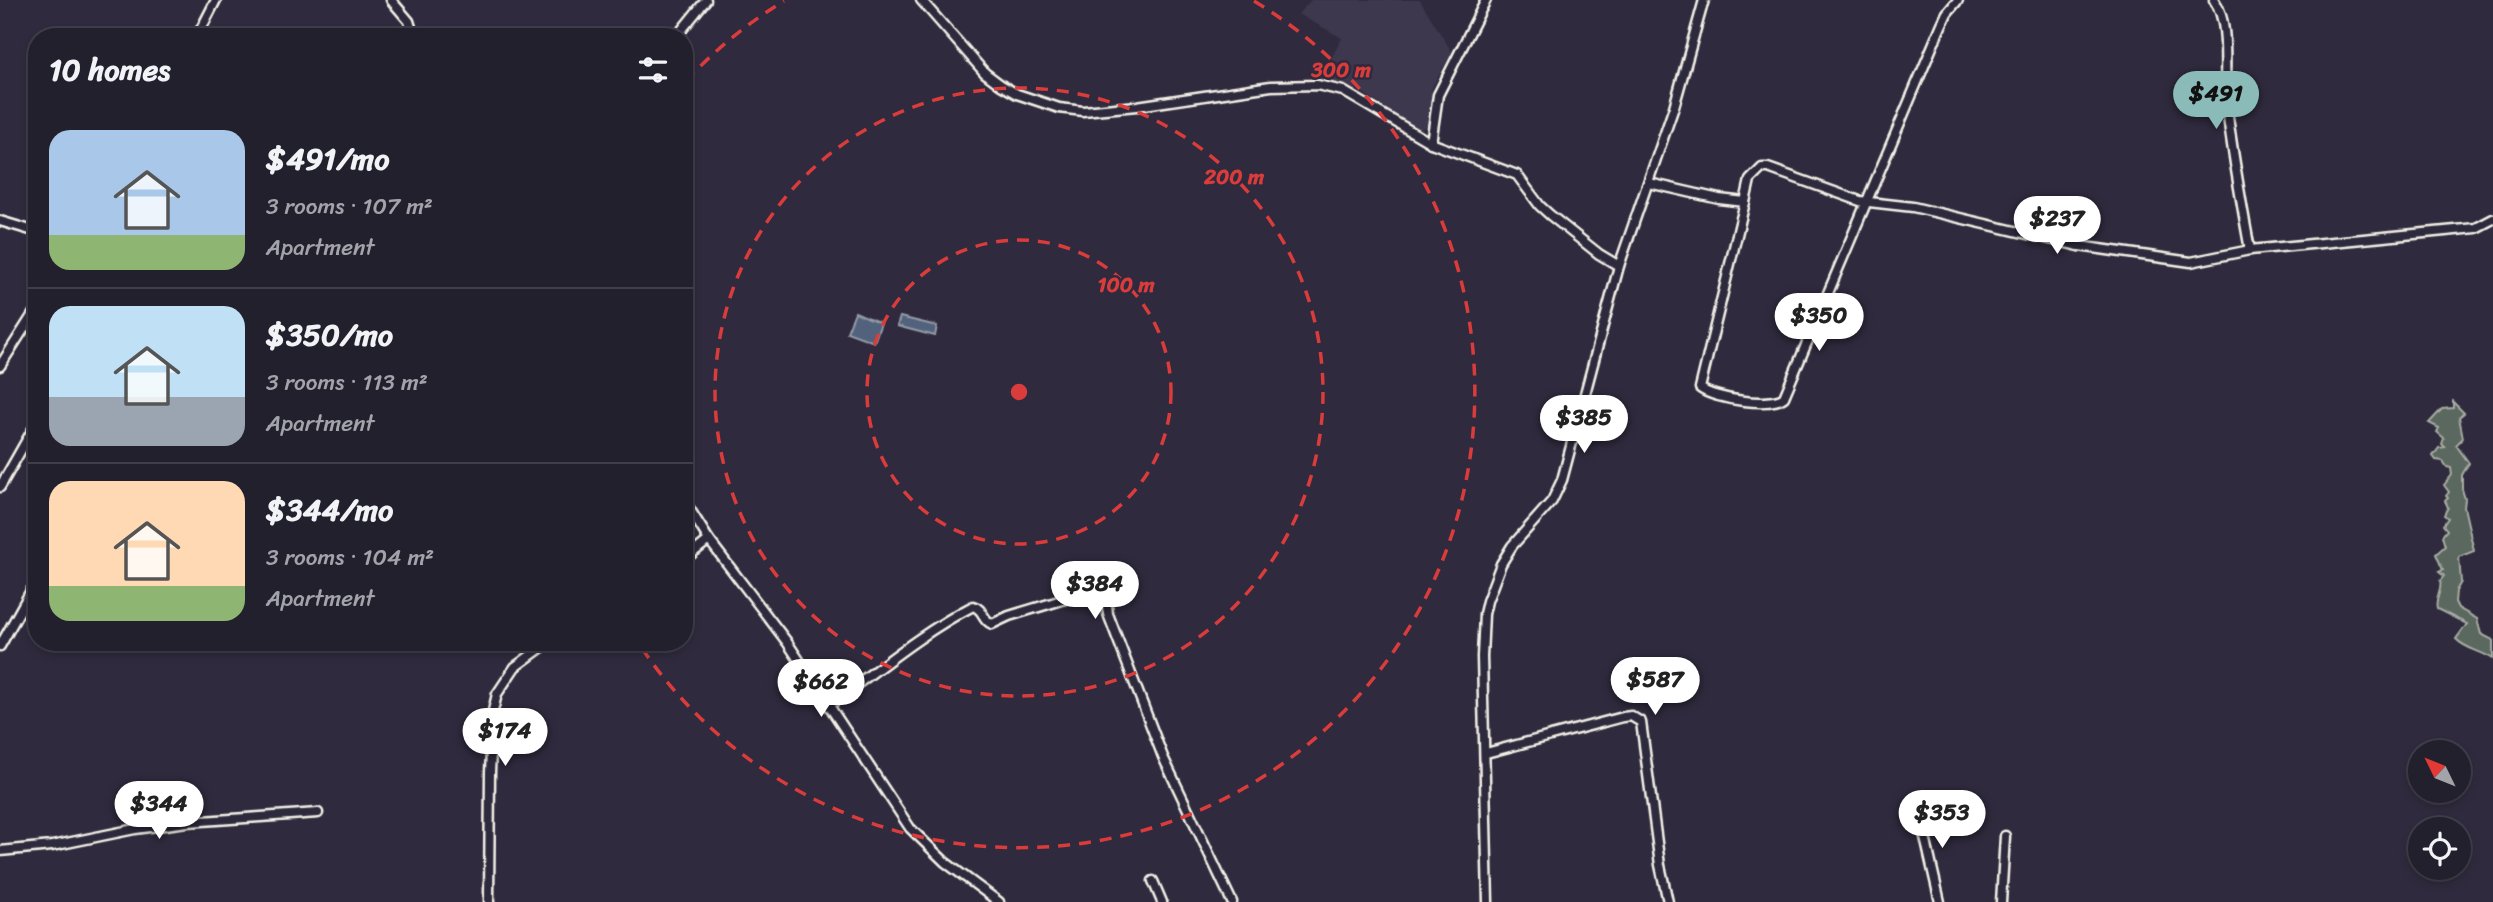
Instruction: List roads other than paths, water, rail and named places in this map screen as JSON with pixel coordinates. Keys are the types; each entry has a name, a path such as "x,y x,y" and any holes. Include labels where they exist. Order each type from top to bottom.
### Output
{"street":[{"path":"202,28 216,0"},
{"path":"391,0 409,21 411,28"},
{"path":"683,28 706,0"},
{"path":"920,0 985,73 1017,94 1059,108 1101,110 1182,101 1207,94 1271,86 1317,85 1343,91 1432,144 1517,175 1550,215 1619,266"},
{"path":"1432,144 1438,95 1486,0"},
{"path":"1488,902 1482,657 1487,601 1501,564 1512,546 1552,501 1562,480 1619,266 1674,107 1704,0"},
{"path":"1958,0 1941,26 1867,202 1784,397 1773,403 1709,394 1700,388 1750,180 1756,171 1762,168 1769,168 1853,199 1867,202 1913,207 2079,246 2172,260 2203,261 2250,250 2476,228 2493,219"},
{"path":"2214,0 2219,6 2223,24 2226,98 2250,250"},
{"path":"1648,183 1745,202"},
{"path":"0,221 28,229"},
{"path":"0,366 28,322"},
{"path":"0,487 28,438"},
{"path":"693,514 709,540 787,642 918,837 945,862 999,902"},
{"path":"693,553 709,540"},
{"path":"829,705 914,642 973,606 980,609 986,621 992,624 1102,588 1108,614 1157,745 1233,902"},
{"path":"0,646 28,596"},
{"path":"489,902 495,702 514,667 536,651"},
{"path":"1486,753 1623,717 1631,716 1641,722 1660,865 1668,902"},
{"path":"1918,807 1940,902"},
{"path":"0,851 52,846 135,829 187,822 318,813"},
{"path":"2001,902 2005,836"},
{"path":"1153,881 1162,902"}],"water":[{"path":"855,312 881,323 874,342 847,332"},
{"path":"900,317 937,326 935,336 897,326"}]}
